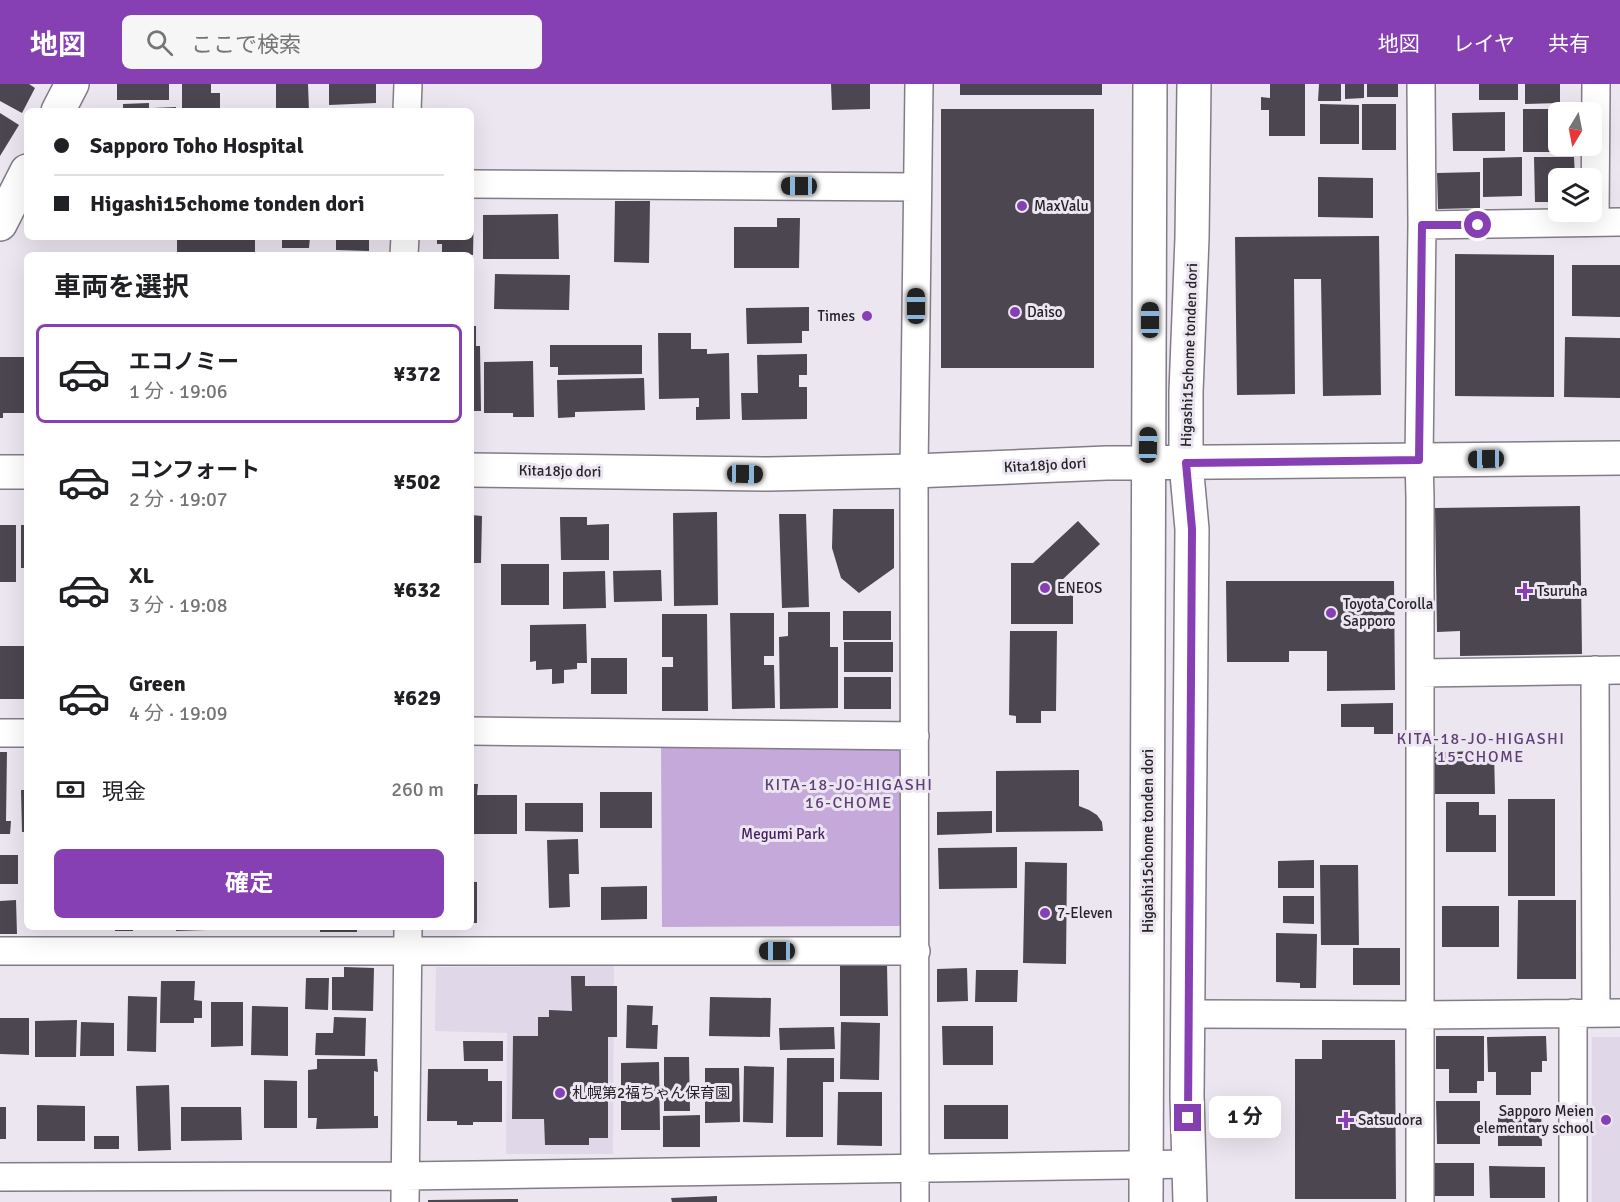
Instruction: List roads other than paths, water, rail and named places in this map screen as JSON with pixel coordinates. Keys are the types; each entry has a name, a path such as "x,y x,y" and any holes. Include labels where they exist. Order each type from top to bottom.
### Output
{"street":[{"path":"60,108 72,84"},
{"path":"407,108 408,84"},
{"path":"915,1202 916,187 919,84"},
{"name":"Higashi15chome tonden dori","path":"1146,1202 1150,84"},
{"name":"Higashi15chome tonden dori","path":"1190,1202 1187,1096 1192,529 1186,463 1186,392 1192,238 1194,84"},
{"path":"1420,1202 1421,84"},
{"path":"1422,225 1608,222 1596,84"},
{"path":"0,224 24,181"},
{"path":"474,184 916,187"},
{"name":"Kita18jo dori","path":"474,470 768,474 1107,463 1620,458"},
{"path":"0,472 24,472"},
{"path":"1420,673 1607,670 1596,1013 1573,1202"},
{"path":"474,731 915,736"},
{"path":"0,733 24,733"},
{"path":"0,951 408,939 916,951"},
{"path":"405,1189 408,939"},
{"path":"1188,1014 1596,1013"},
{"path":"0,1177 405,1189 915,1167 1190,1164"}],"place":[{"name":"MaxValu","path":"1022,206"},
{"name":"Daiso","path":"1015,312"},
{"name":"Times","path":"867,316"},
{"name":"ENEOS","path":"1045,588"},
{"name":"Tsuruha","path":"1525,591"},
{"name":"Toyota Corolla Sapporo","path":"1331,613"},
{"name":"7-Eleven","path":"1045,913"},
{"name":"札幌第2福ちゃん保育園","path":"560,1093"},
{"name":"Satsudora","path":"1346,1120"},
{"name":"Sapporo Meien elementary school","path":"1606,1120"}],"district":[{"name":"KITA-18-JO-HIGASHI 15-CHOME","path":"1481,747"},
{"name":"KITA-18-JO-HIGASHI 16-CHOME","path":"849,793"}],"park label":[{"name":"Megumi Park","path":"783,834"}]}
